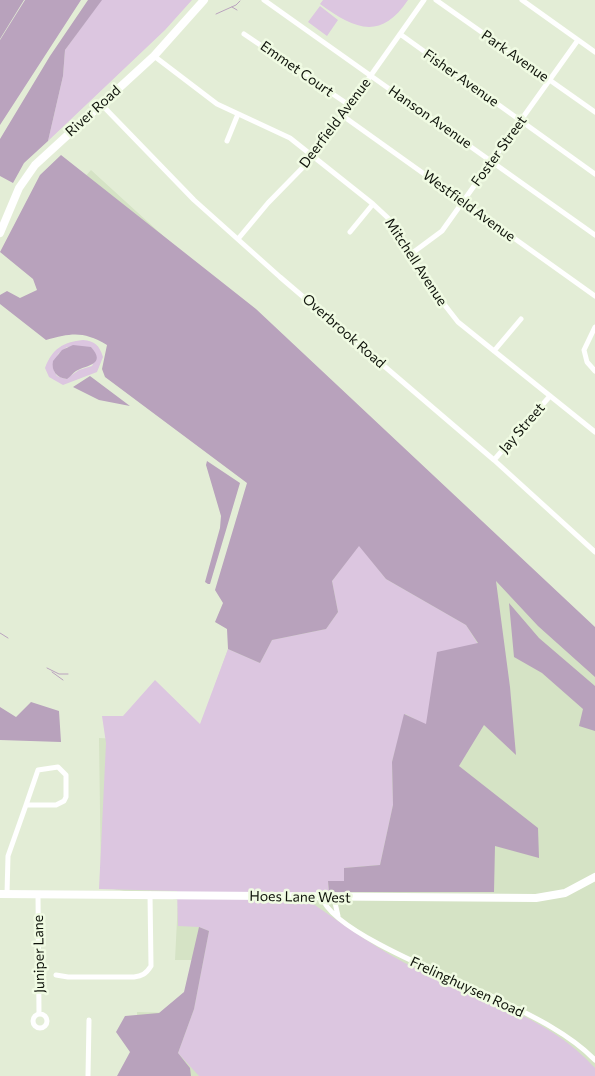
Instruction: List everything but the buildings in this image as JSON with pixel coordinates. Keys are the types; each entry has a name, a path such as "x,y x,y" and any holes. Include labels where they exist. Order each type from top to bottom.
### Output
{"street":[{"name":"River Road","path":"0,234 19,188 35,164 154,56 204,0"},
{"name":"Hanson Avenue","path":"264,0 595,235"},
{"name":"Deerfield Avenue","path":"238,239 268,203 314,156 424,0"},
{"name":"Park Avenue","path":"436,0 595,112"},
{"path":"522,0 595,52"},
{"name":"Emmet Court","path":"244,34 349,105"},
{"name":"Fisher Avenue","path":"400,34 595,174"},
{"name":"Foster Street","path":"411,254 442,231 578,40"},
{"name":"Mitchell Avenue","path":"154,56 204,96 238,114 278,131 314,156 373,204 388,218 443,305 458,322 595,432"},
{"name":"Overbrook Road","path":"101,104 194,200 494,460 595,552"},
{"path":"227,141 238,114"},
{"name":"Westfield Avenue","path":"343,116 595,296"},
{"path":"350,232 373,204"},
{"path":"494,351 520,319"},
{"path":"595,327 584,350 587,362 595,371"},
{"name":"Jay Street","path":"494,460 550,396"},
{"path":"3,894 8,856 38,770 58,767 64,771 66,797 64,802 56,805 26,805"},
{"name":"Hoes Lane West","path":"3,894 150,894 334,898 536,898 565,893 595,877"},
{"name":"Juniper Lane","path":"38,894 40,1013"},
{"path":"56,974 68,977 134,977 142,976 148,972 151,966 150,894"},
{"name":"Frelinghuysen Road","path":"322,897 328,911 404,958 525,1014 562,1035 595,1060"},
{"path":"334,898 338,917"},
{"path":"88,1076 89,1020"}],"shaded area":[{"path":"0,0 24,0 0,39"},
{"path":"25,0 81,0 0,125 0,40"},
{"path":"88,0 102,0 65,50 63,76 48,141 24,163 13,183 0,176 0,139 50,56"},
{"path":"101,0 192,0 165,30 48,141 63,76 65,50"},
{"path":"323,0 408,0 398,13 387,22 377,26 366,27 355,24 332,12 320,4"},
{"path":"320,6 338,20 327,36 308,22"},
{"path":"61,155 256,309 595,627 595,677 538,626 496,581 510,687 516,755 484,725 459,766 538,828 539,858 495,846 494,892 329,892 328,881 344,881 344,868 380,865 393,805 392,762 404,714 426,724 437,652 478,643 466,625 386,579 359,546 332,581 338,612 326,629 272,640 260,663 228,649 227,629 215,622 223,603 215,590 247,483 105,377 102,369 107,345 84,335 70,335 46,340 0,304 0,295 7,291 20,298 37,290 33,279 0,252 40,175"},
{"path":"91,170 595,630 595,1076 141,1076 137,1012 176,1013 190,983 195,960 175,960 178,900 101,887 99,738 195,743 296,455 51,215"},
{"path":"83,340 91,341 100,349 103,357 97,372 63,385 49,377 45,368 55,351 64,345","holes":["67,347 91,347 96,357 92,366 79,370 66,379 57,376 54,371 58,354"]},
{"path":"73,345 91,347 97,358 93,364 76,371 67,379 58,376 54,371 53,361 62,350"},
{"path":"90,376 130,406 99,400 73,387"},
{"path":"207,461 240,483 210,584 205,582 220,528 221,516 206,465"},
{"path":"359,545 386,579 466,625 478,644 426,725 405,714 392,762 393,805 380,865 344,868 344,881 328,881 329,892 297,893 403,962 504,1007 553,1033 575,1049 595,1068 595,1076 199,1076 178,1053 194,1009 209,931 199,927 178,926 177,891 99,889 106,743 102,716 123,716 155,680 200,724 228,649 260,663 272,640 326,629 338,612 332,581"},
{"path":"509,603 539,638 595,686 595,731 579,726 583,709 542,673 514,657"},
{"path":"31,702 59,711 61,742 0,740 0,707 16,717"},
{"path":"199,927 209,931 194,1009 178,1053 190,1068 191,1076 117,1076 130,1052 116,1032 125,1016 159,1013 184,992"}],"waterway":[{"path":"216,14 236,5 240,1"},
{"path":"232,7 237,10"},
{"path":"0,633 8,638"},
{"path":"47,668 59,674 68,674"},
{"path":"52,672 63,680"}]}
